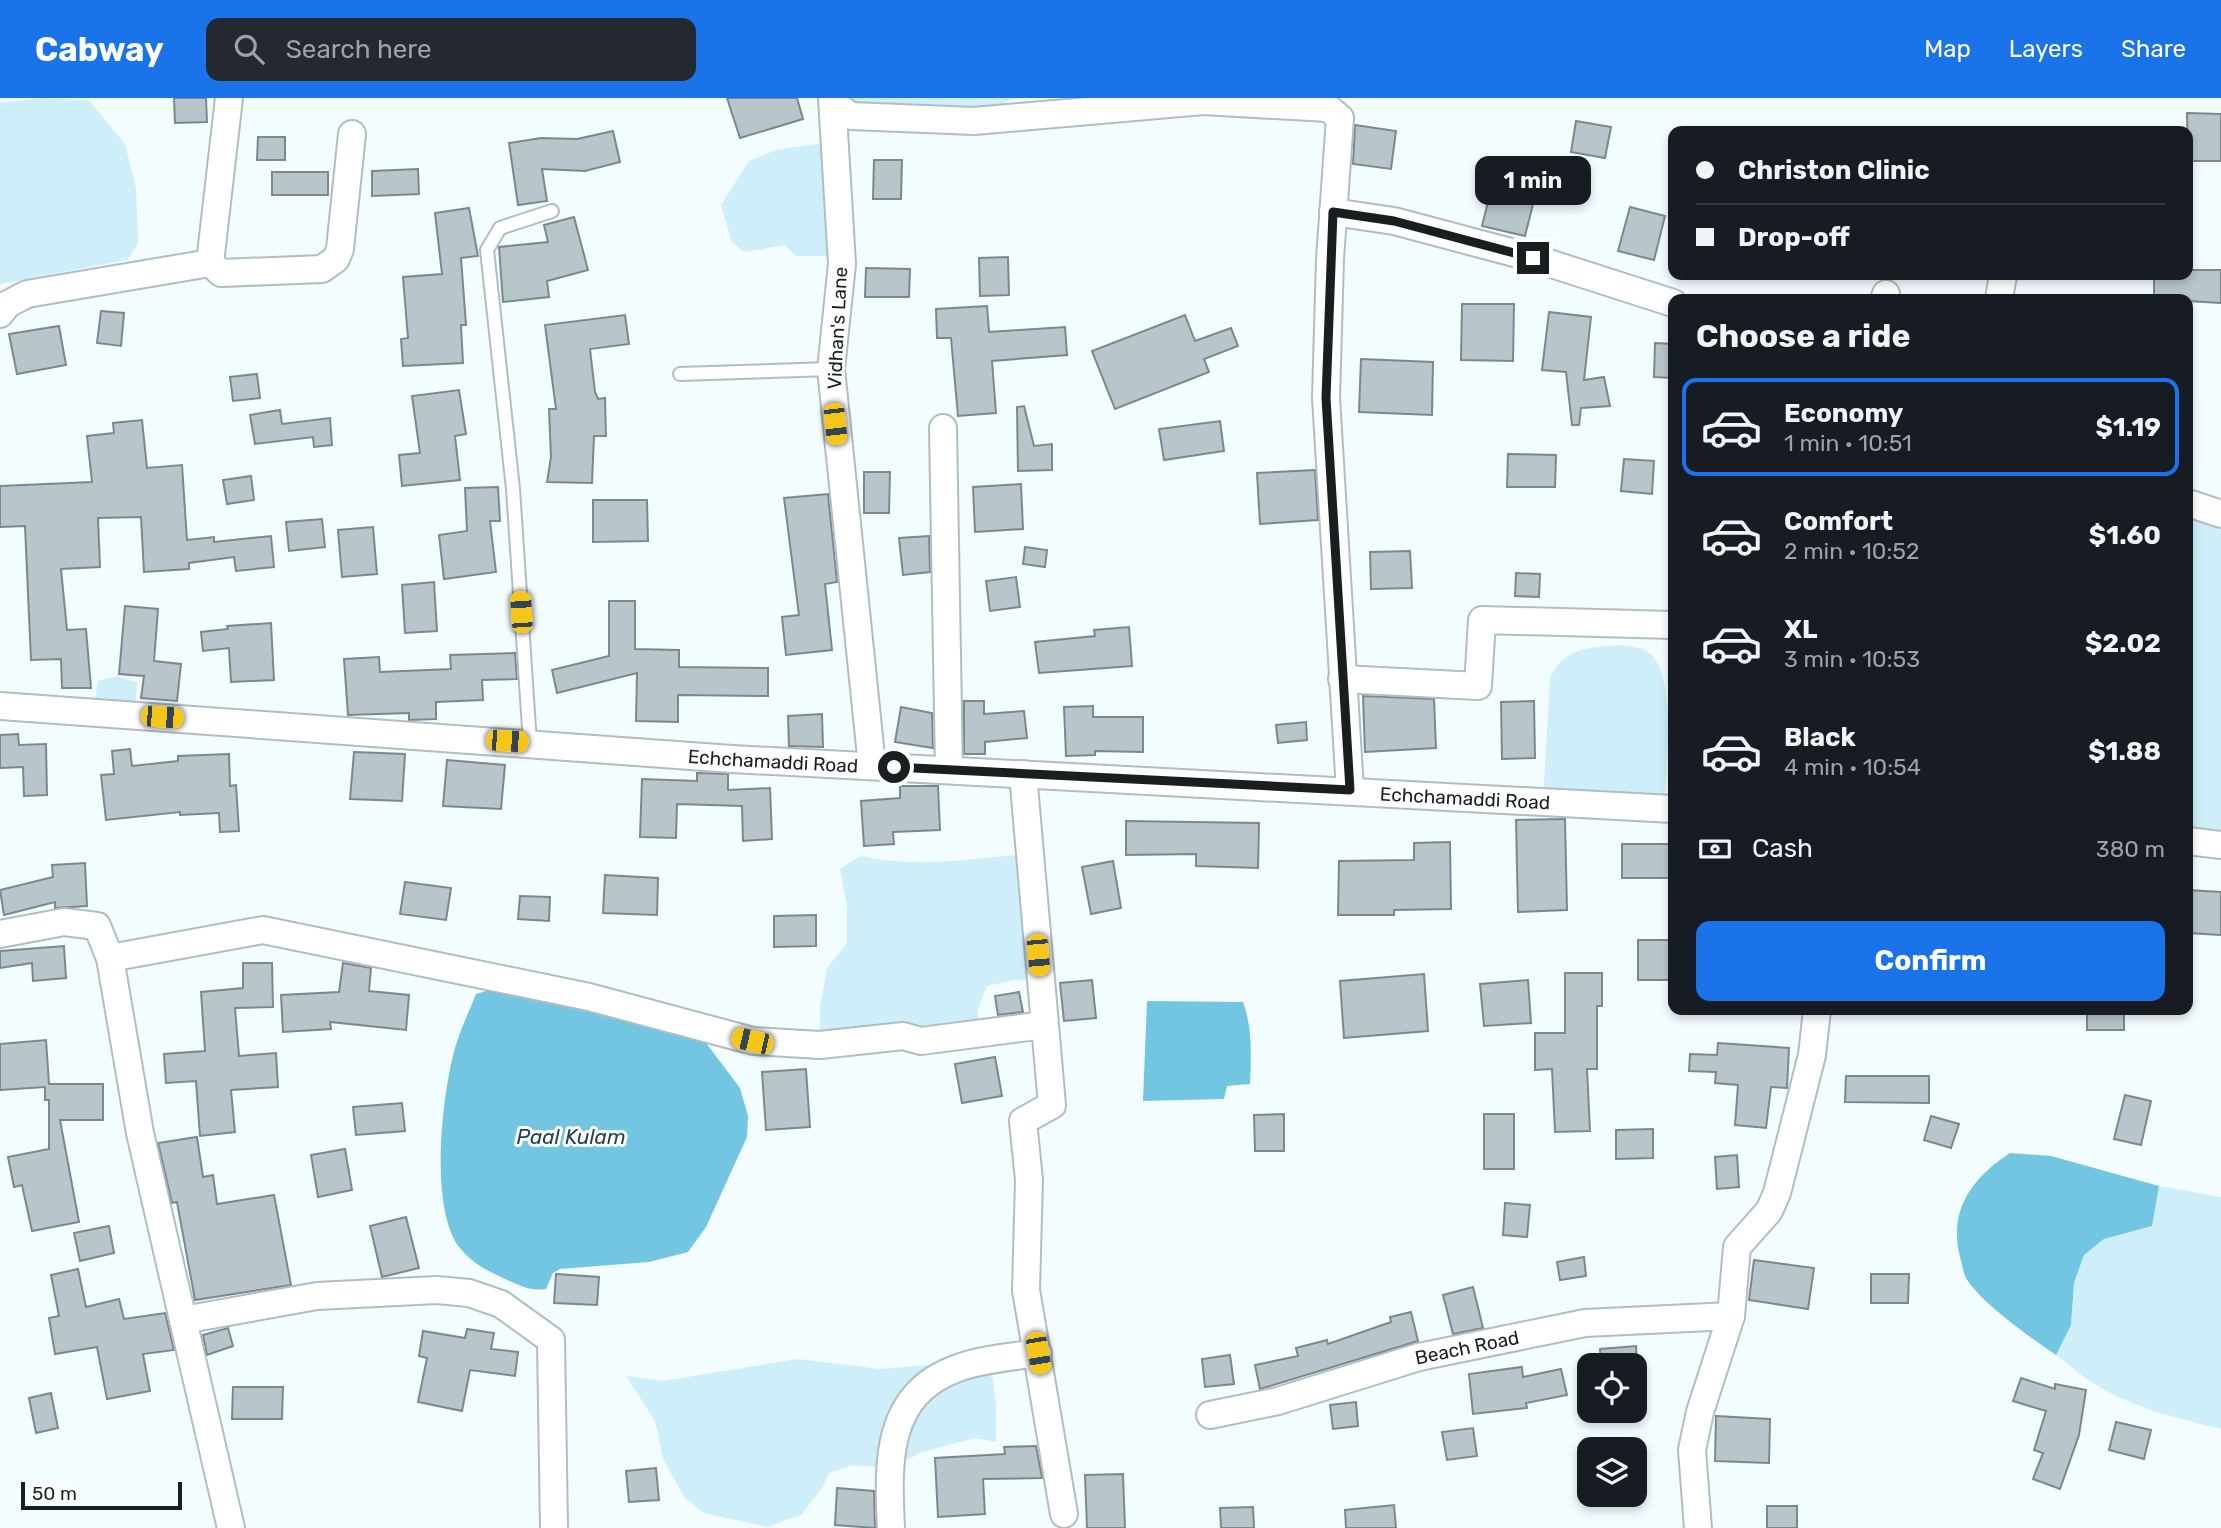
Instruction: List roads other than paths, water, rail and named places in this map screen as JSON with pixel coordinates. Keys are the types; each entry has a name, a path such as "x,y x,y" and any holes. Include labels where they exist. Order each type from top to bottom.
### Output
{"street":[{"path":"210,263 229,98"},
{"path":"832,100 851,116 1204,99 1328,108 1340,118 1333,212 1326,398 1350,790"},
{"name":"Vidhan's Lane","path":"832,100 842,264 831,369 872,766"},
{"path":"210,263 221,273 322,268 336,259 340,249 352,134"},
{"path":"1333,212 1394,221 1533,258 1668,301"},
{"path":"0,314 8,304 27,294 210,263"},
{"path":"943,428 949,769"},
{"path":"2193,505 2221,514"},
{"path":"1342,679 1478,686 1482,620 1668,625"},
{"name":"Echchamaddi Road","path":"0,705 872,766 1668,808"},
{"path":"1023,774 1052,1105 1023,1121 1029,1180 1026,1290 1064,1514"},
{"path":"2193,842 2221,845"},
{"path":"0,934 64,922 97,926 110,958 140,1133 231,1528"},
{"path":"110,958 263,930 589,997 752,1041 820,1045 903,1036 921,1041 1044,1026"},
{"path":"1698,1528 1692,1450 1699,1412 1731,1316 1737,1247 1769,1211 1777,1193 1812,1055 1816,1015"},
{"path":"183,1320 330,1295 437,1290 470,1293 500,1304 551,1340 554,1528"},
{"name":"Beach Road","path":"1210,1415 1279,1401 1419,1357 1585,1323 1731,1316"},
{"path":"891,1528 890,1452 897,1424 923,1387 957,1368 1038,1353"}],"lane":[{"path":"530,743 513,489 487,250 500,228 552,211"},
{"path":"680,374 831,369"}],"water":[{"name":"Paal Kulam","path":"502,986 703,1039 740,1088 748,1116 747,1137 706,1227 688,1252 649,1262 560,1269 553,1273 546,1289 539,1290 521,1286 486,1270 459,1247 450,1229 441,1179 443,1121 450,1068 457,1041 476,994"},
{"path":"1147,1001 1243,1002 1250,1032 1250,1084 1227,1086 1224,1099 1143,1101"},
{"path":"2010,1153 2051,1156 2159,1186 2152,1226 2104,1239 2084,1255 2074,1283 2071,1325 2056,1355 2007,1320 1973,1288 1966,1278 1960,1257 1957,1224 1966,1197 1984,1173"}]}
